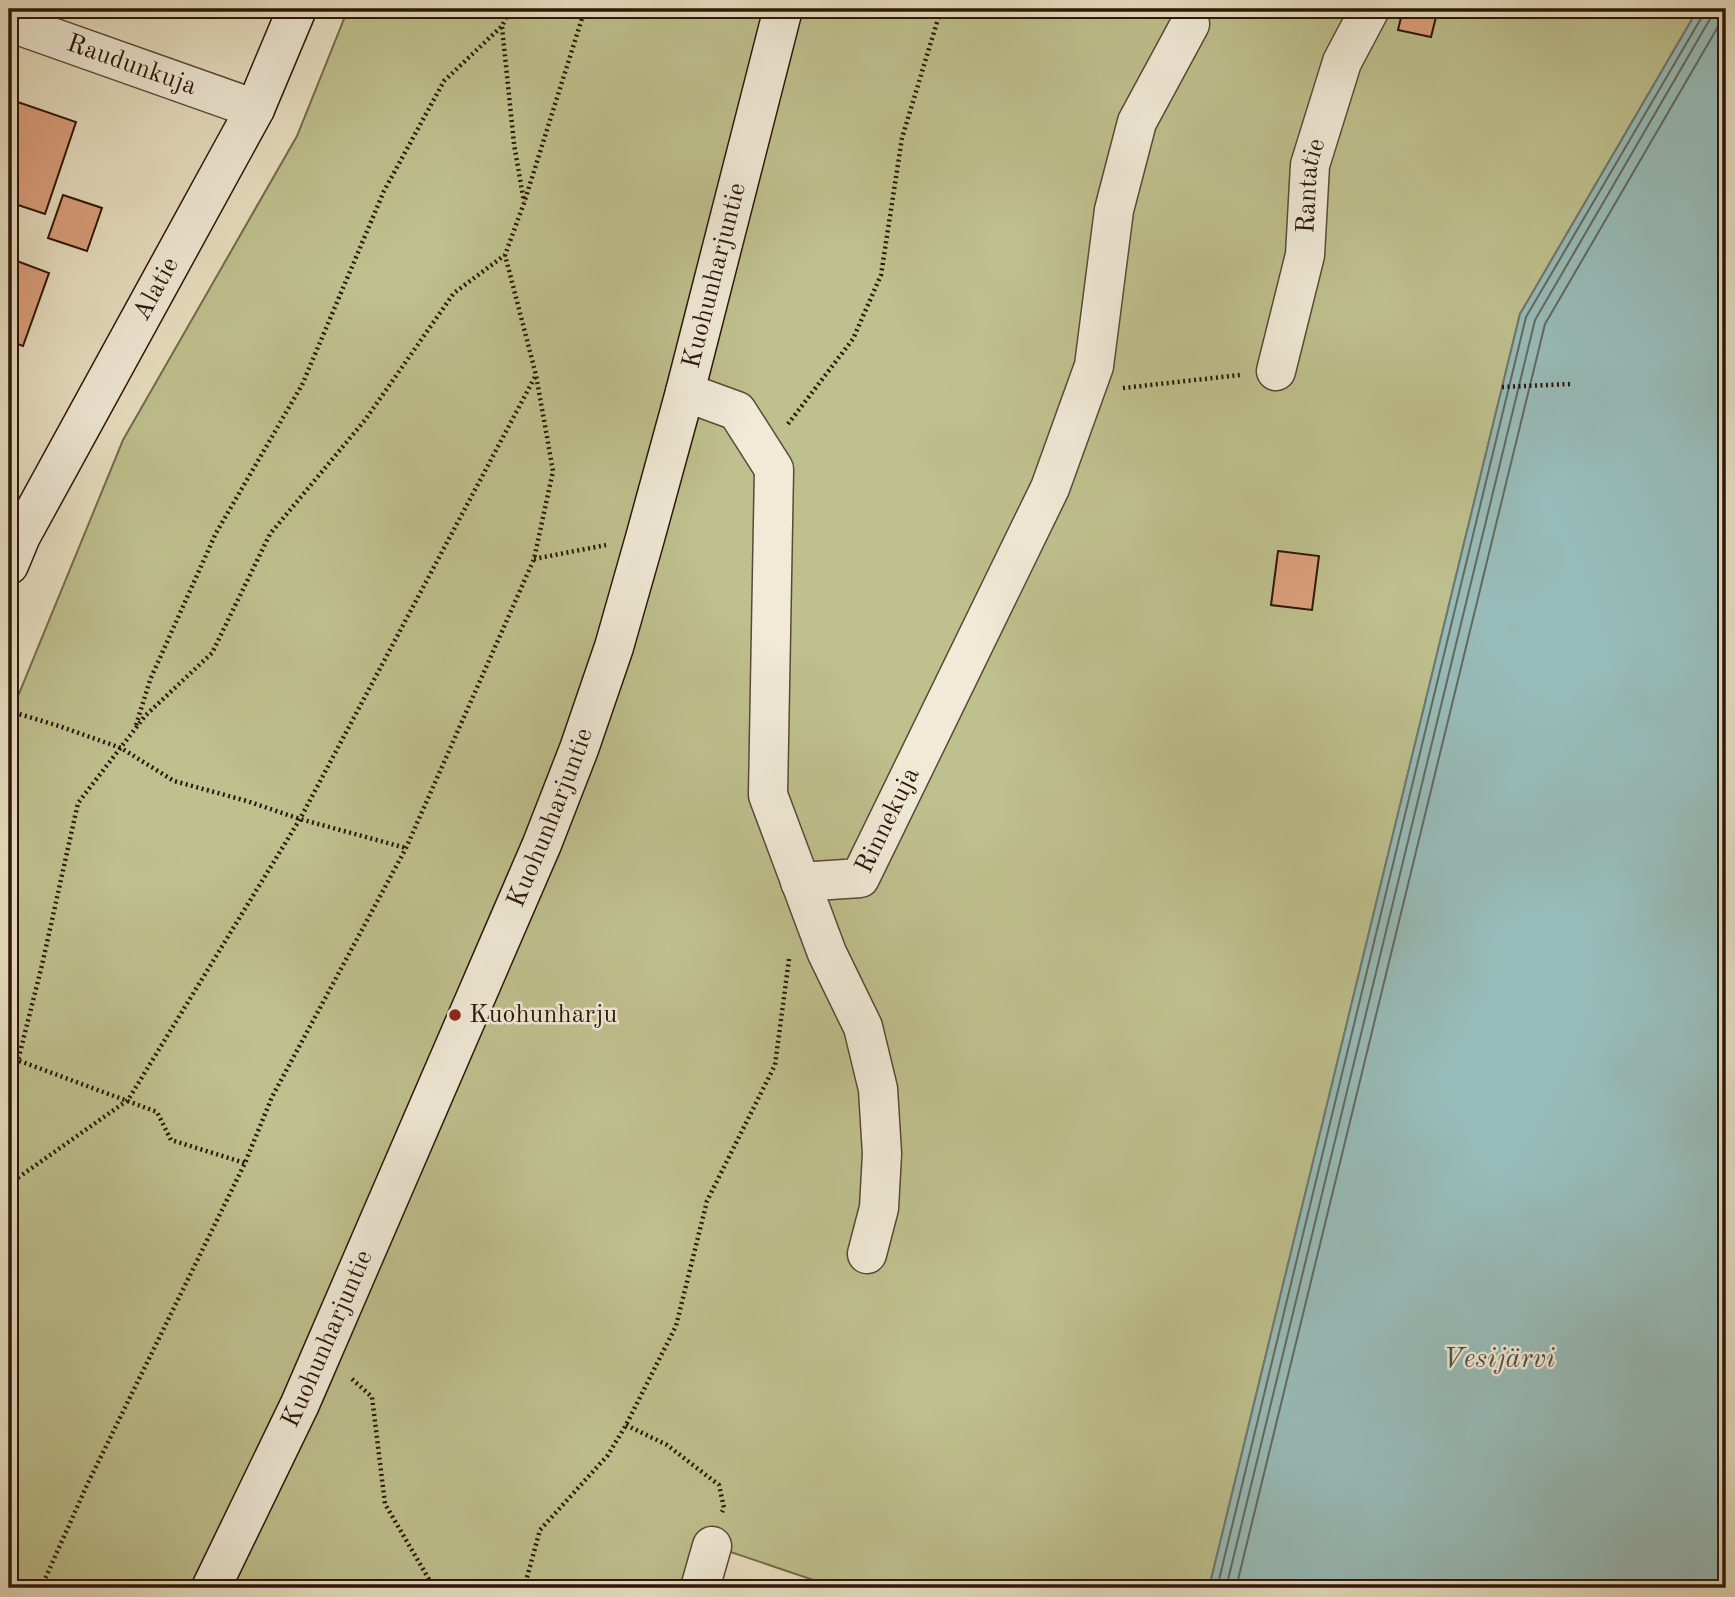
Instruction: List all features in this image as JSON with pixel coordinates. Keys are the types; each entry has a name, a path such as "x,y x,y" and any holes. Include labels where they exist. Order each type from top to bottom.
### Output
{"street":[{"name":"Alatie","path":"13,544 255,109 297,9"},
{"name":"Kuohunharjuntie","path":"211,1588 300,1404 547,832 579,749 614,647 645,538 783,9"},
{"name":"Rantatie","path":"1276,372 1305,255 1310,165 1342,62 1370,9"},
{"name":"Raudunkuja","path":"9,22 255,109"},
{"path":"1089,379 1114,210 1138,122 1190,24"},
{"name":"Rinnekuja","path":"800,882 860,878 1050,488 1089,379"},
{"path":"685,392 737,411 774,469 768,795 827,953 863,1027 878,1089 882,1154 879,1208 867,1254"},
{"path":"700,1588 712,1546"}],"path":[{"path":"134,731 150,680 216,533 302,385 384,191 444,81 502,26 510,9"},
{"path":"9,1096 78,803 145,716 212,653 270,534 365,419 454,293 505,255 585,9"},
{"path":"774,469 783,431 853,339 881,275 902,138 941,9"},
{"path":"502,26 514,144 524,203"},
{"path":"41,1588 88,1485 245,1163 272,1097 406,848 534,559 553,471 536,375 505,255"},
{"path":"1089,379 1276,372"},
{"path":"9,1184 128,1100 300,819 536,375"},
{"path":"1502,387 1571,384"},
{"path":"534,559 645,538"},
{"path":"9,711 121,748 174,781 406,848"},
{"path":"524,1588 540,1530 608,1455 676,1326 707,1201 775,1065 789,956"},
{"path":"9,1057 157,1112 171,1140 245,1163"},
{"path":"322,1353 372,1397 385,1504 434,1588"},
{"path":"626,1425 667,1445 719,1485 724,1508 712,1546"}],"green space":[{"path":"348,9 1698,9 1520,314 1209,1588 837,1588 713,1546 700,1588 9,1588 9,718 123,440 297,136"}],"water":[{"name":"Vesijärvi","path":"1698,9 1726,9 1726,1588 1209,1588 1520,314"}],"building":[{"path":"1403,9 1438,9 1431,37 1398,30"},
{"path":"9,99 76,122 45,214 9,202"},
{"path":"63,195 102,208 87,251 48,238"},
{"path":"9,258 49,273 23,346 9,341"},
{"path":"1278,551 1319,556 1312,610 1271,605"}],"place":[{"name":"Kuohunharju","path":"455,1015"}]}
